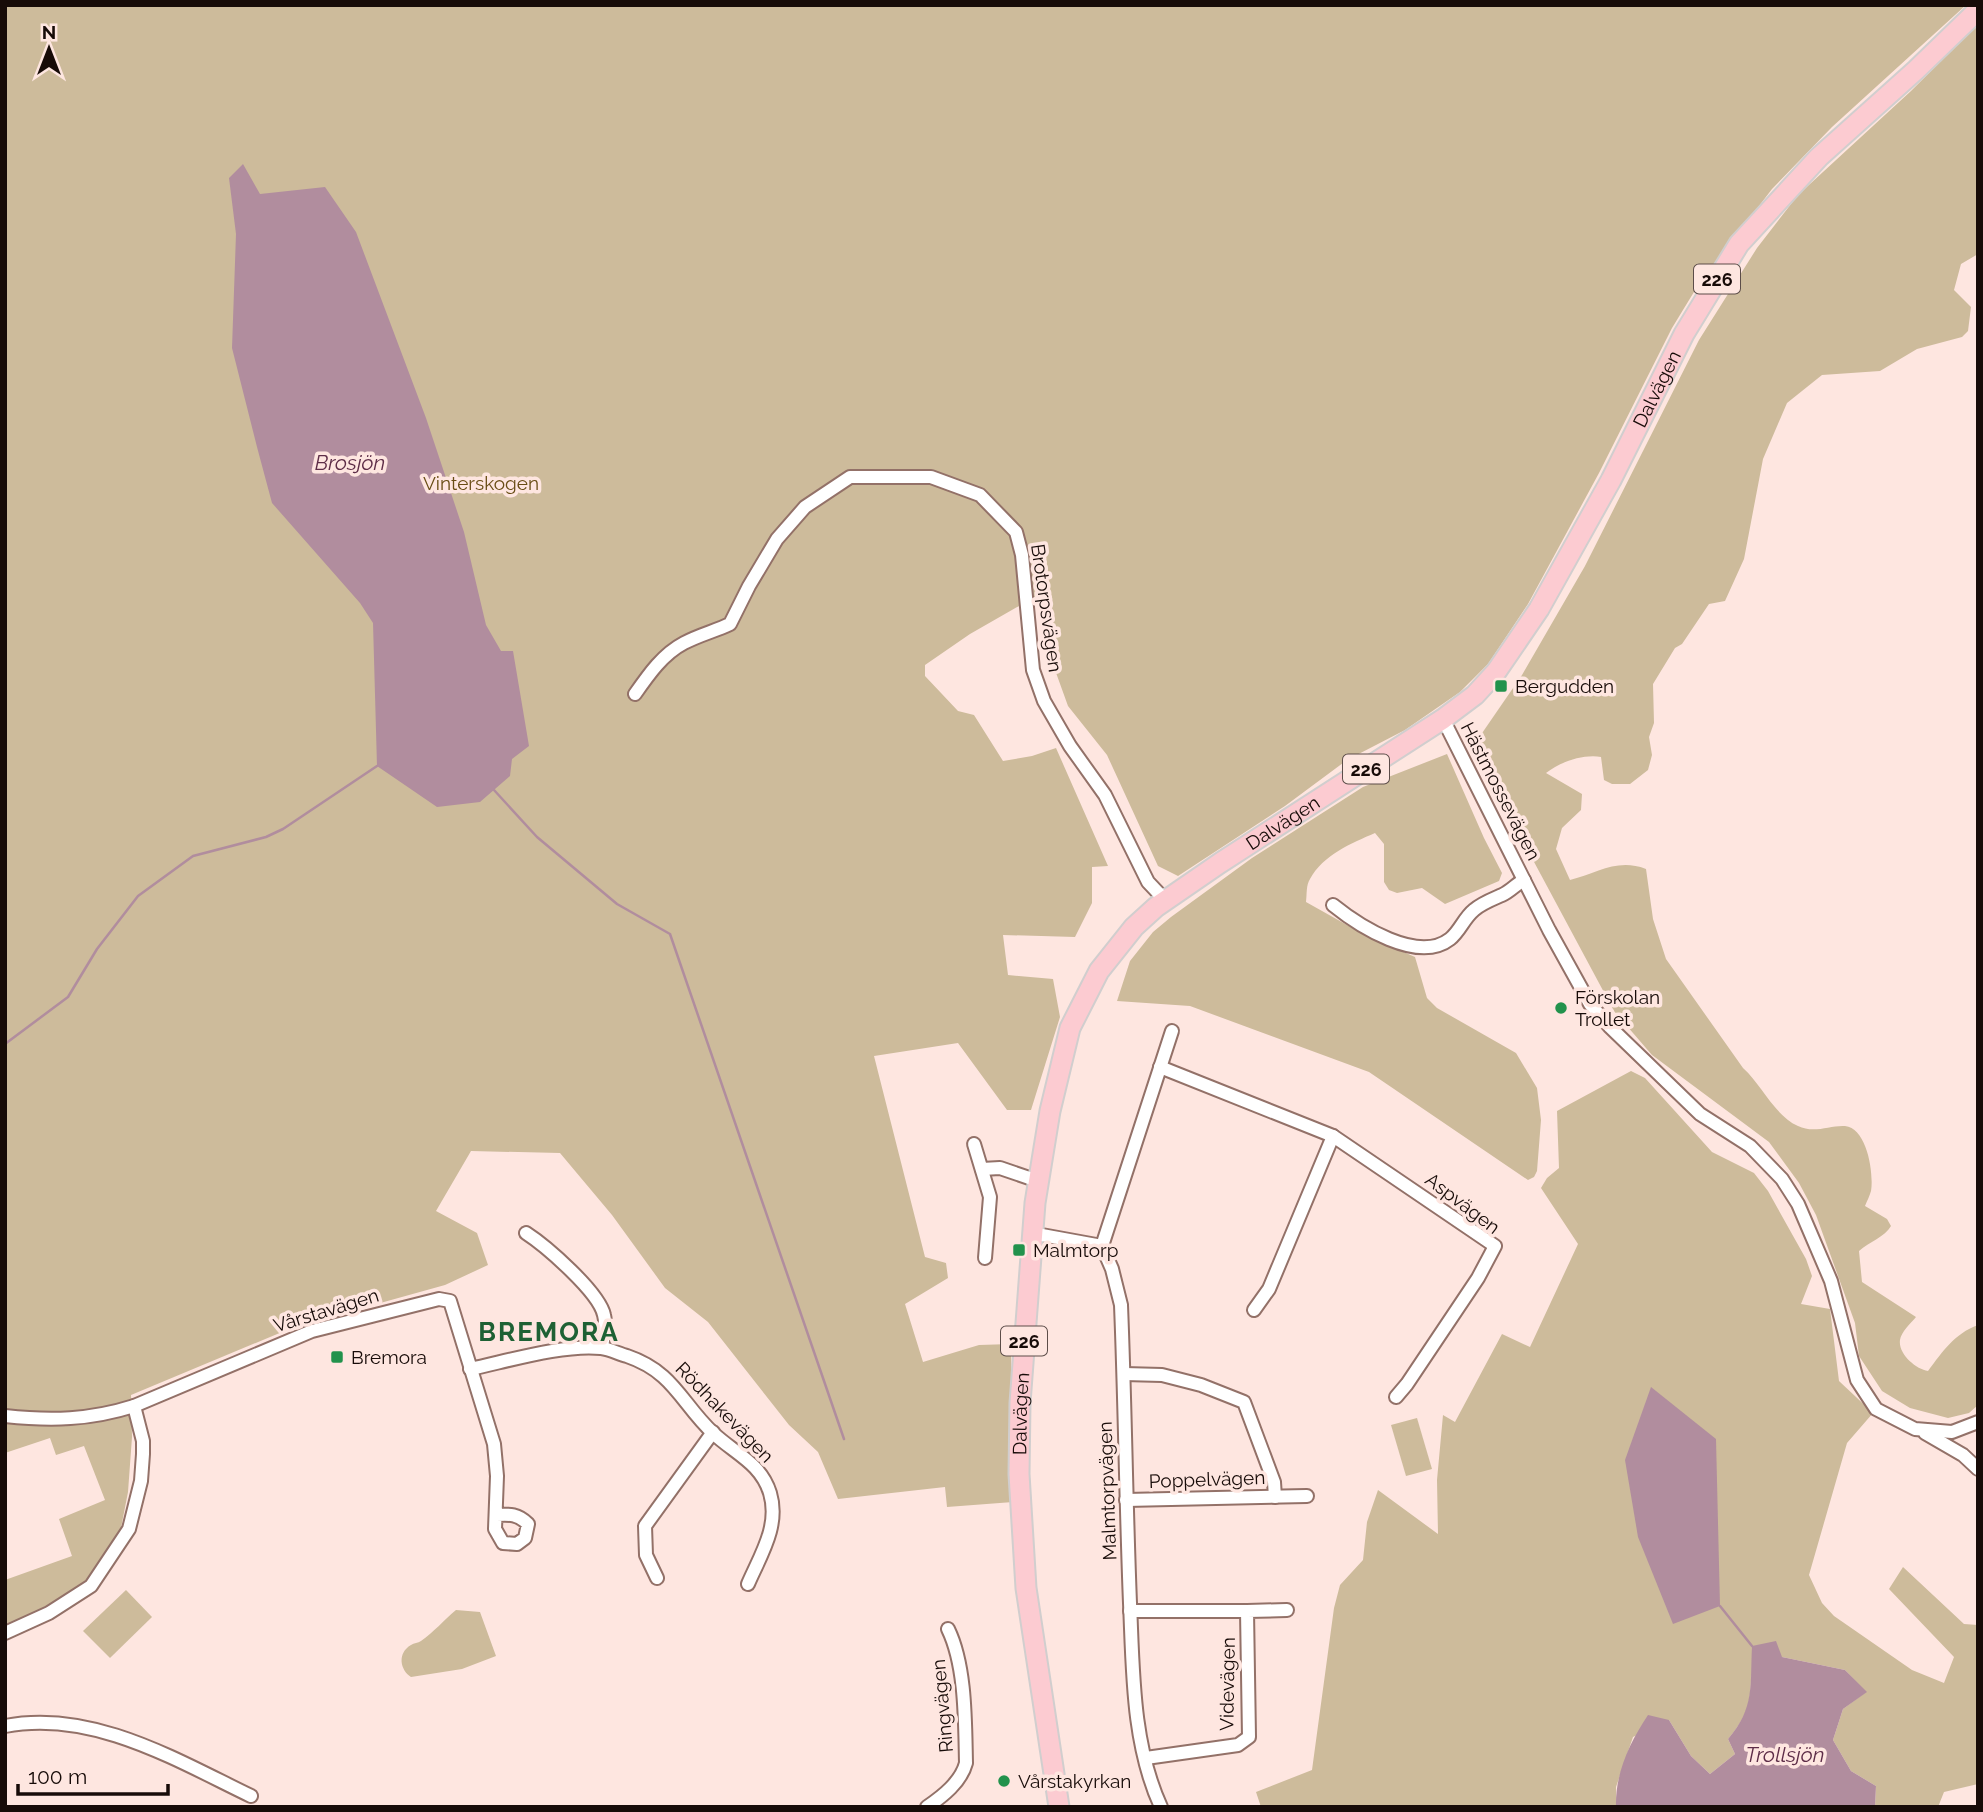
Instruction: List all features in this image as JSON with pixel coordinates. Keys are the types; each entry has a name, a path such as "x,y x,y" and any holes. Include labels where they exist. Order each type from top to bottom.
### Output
{"main road":[{"name":"Dalvägen","path":"1059,1807 1026,1588 1021,1516 1020,1403 1031,1233 1038,1181 1063,1051 1079,1007 1111,954 1145,916 1220,863 1443,719 1475,695 1496,672 1539,609 1611,480 1684,334 1739,244 1819,157 1978,10"}],"street":[{"name":"Brotorpsvägen","path":"635,694 669,653 684,643 730,624 777,539 805,507 850,477 910,476 944,480 980,495 1016,532 1022,555 1033,670 1044,701 1070,746 1105,795 1148,882 1166,901"},
{"name":"Hästmossevägen","path":"1443,719 1590,1004 1610,1027 1700,1114 1750,1146 1782,1179 1798,1204 1831,1281 1857,1380 1876,1409 1915,1429 1952,1432 1978,1422"},
{"name":"Hästmossevägen","path":"1333,905 1355,920 1398,942 1418,948 1433,948 1452,937 1474,909 1505,894 1515,884 1524,880"},
{"path":"1031,1233 1102,1246 1172,1031"},
{"name":"Aspvägen","path":"1160,1067 1333,1136 1494,1246 1478,1278 1396,1397"},
{"path":"1254,1310 1269,1289 1333,1136"},
{"path":"974,1144 990,1197 985,1258"},
{"path":"982,1169 1000,1168 1038,1181"},
{"path":"526,1233 544,1244 598,1301 605,1317 602,1348"},
{"name":"Malmtorpvägen","path":"1102,1246 1112,1269 1121,1305 1130,1656 1146,1758 1161,1807"},
{"name":"Vårstavägen","path":"5,1416 80,1419 105,1415 134,1406 312,1331 439,1298 450,1301 494,1444 498,1476 496,1515"},
{"name":"Rödhakevägen","path":"470,1369 552,1352 602,1348 635,1359 661,1373 713,1432 756,1466 770,1493 774,1516 769,1539 748,1584"},
{"name":"Poppelvägen","path":"1124,1374 1162,1375 1201,1385 1244,1402 1275,1482 1275,1497 1126,1500"},
{"path":"5,1633 49,1613 90,1586 129,1529 141,1480 143,1454 134,1406"},
{"path":"1915,1429 1945,1443 1978,1469"},
{"path":"657,1577 646,1555 645,1525 713,1432"},
{"path":"1275,1497 1307,1496"},
{"name":"Videvägen","path":"1130,1611 1287,1610"},
{"name":"Videvägen","path":"1146,1758 1238,1745 1249,1737 1247,1611"},
{"name":"Ringvägen","path":"927,1807 953,1786 964,1772 966,1763 959,1664 955,1643 948,1629"},
{"path":"5,1726 60,1725 110,1732 251,1796"}],"green space":[{"name":"Vinterskogen","path":"5,5 1966,5 1832,127 1772,189 1697,287 1672,328 1599,473 1528,604 1488,664 1460,692 1405,730 1347,760 1285,806 1178,876 1158,866 1107,755 1068,706 1046,645 1045,593 970,634 925,665 925,676 958,711 974,715 1003,761 1056,748 1108,866 1092,867 1092,903 1075,937 1003,935 1008,975 1053,979 1060,1017 1031,1110 1007,1110 958,1043 874,1056 925,1257 946,1263 948,1278 905,1304 923,1362 979,1345 1011,1344 1013,1502 947,1507 945,1487 838,1499 818,1452 789,1425 708,1322 665,1288 612,1215 560,1153 471,1151 436,1211 477,1233 488,1265 445,1285 294,1327 131,1395 132,1437 128,1492 121,1528 85,1582 45,1609 5,1626 5,1580 72,1556 59,1519 105,1500 84,1446 56,1455 50,1438 5,1453"},
{"path":"1978,24 1978,254 1961,264 1954,290 1971,307 1968,331 1962,337 1917,349 1880,371 1822,375 1787,403 1763,459 1744,559 1725,601 1709,604 1682,644 1675,648 1653,684 1654,723 1649,737 1652,755 1648,770 1630,784 1612,784 1604,780 1601,757 1594,756 1572,760 1546,773 1582,794 1581,810 1562,828 1556,849 1570,880 1617,866 1646,869 1653,919 1666,959 1743,1068 1782,1115 1798,1126 1816,1129 1845,1126 1859,1134 1867,1152 1871,1174 1871,1191 1865,1206 1887,1219 1891,1226 1859,1251 1862,1282 1916,1317 1900,1340 1905,1355 1913,1364 1928,1371 1956,1338 1978,1325 1978,1405 1969,1413 1948,1418 1910,1408 1882,1391 1859,1356 1855,1323 1816,1215 1799,1183 1769,1142 1652,1055 1614,1011 1481,763 1478,739 1522,675 1585,566 1699,340 1757,248 1798,195 1911,91"},
{"path":"1447,754 1502,873 1499,881 1445,904 1422,888 1397,893 1389,890 1384,882 1384,844 1375,833 1322,863 1309,881 1306,902 1363,934 1415,957 1427,998 1437,1008 1516,1053 1537,1088 1541,1120 1537,1171 1534,1177 1528,1180 1369,1072 1190,1006 1117,1001 1130,961 1153,932 1171,917 1252,858 1363,787"},
{"path":"1631,1071 1645,1078 1712,1152 1754,1173 1768,1191 1806,1259 1812,1276 1801,1304 1830,1309 1839,1381 1873,1413 1847,1443 1809,1575 1822,1603 1834,1616 1912,1670 1944,1683 1954,1657 1889,1589 1903,1567 1964,1624 1978,1625 1978,1784 1944,1792 1938,1807 1875,1807 1876,1786 1851,1771 1833,1740 1843,1709 1866,1692 1845,1670 1782,1657 1751,1676 1746,1710 1728,1739 1735,1754 1710,1774 1691,1756 1669,1720 1633,1737 1616,1787 1616,1807 1261,1807 1256,1792 1312,1770 1334,1608 1340,1585 1363,1560 1367,1522 1378,1490 1438,1534 1437,1480 1443,1415 1455,1422 1502,1334 1530,1347 1578,1244 1541,1188 1547,1178 1559,1168 1557,1111"},
{"path":"1417,1418 1432,1469 1406,1476 1391,1425"},
{"path":"126,1590 152,1617 110,1658 83,1631"},
{"path":"456,1610 480,1612 496,1656 462,1669 411,1677 402,1666 404,1652 411,1645 420,1642"}],"water":[{"name":"Brosjön","path":"243,164 260,194 325,187 356,232 426,418 464,532 486,625 501,651 513,651 529,746 512,759 510,776 480,802 437,807 377,766 373,623 360,603 272,503 232,348 236,234 229,178"},
{"path":"1651,1387 1716,1439 1720,1606 1673,1624 1638,1537 1625,1460"},
{"name":"Trollsjön","path":"1776,1641 1782,1657 1845,1670 1867,1692 1843,1709 1833,1740 1851,1771 1876,1786 1875,1807 1616,1807 1618,1782 1625,1758 1648,1715 1669,1720 1691,1756 1710,1774 1735,1754 1728,1739 1737,1728 1747,1706 1751,1684 1752,1646"}],"waterway":[{"path":"5,1044 68,997 97,949 138,896 193,856 266,837 283,829 377,766"},
{"path":"494,790 537,837 617,904 670,934 844,1439"},
{"path":"1720,1606 1752,1646"}],"place":[{"name":"Bergudden","path":"1501,686"},
{"name":"Förskolan Trollet","path":"1561,1008"},
{"name":"Malmtorp","path":"1019,1250"},
{"name":"Bremora","path":"337,1357"},
{"name":"Vårstakyrkan","path":"1004,1781"}],"district":[{"name":"BREMORA","path":"549,1332"}]}
